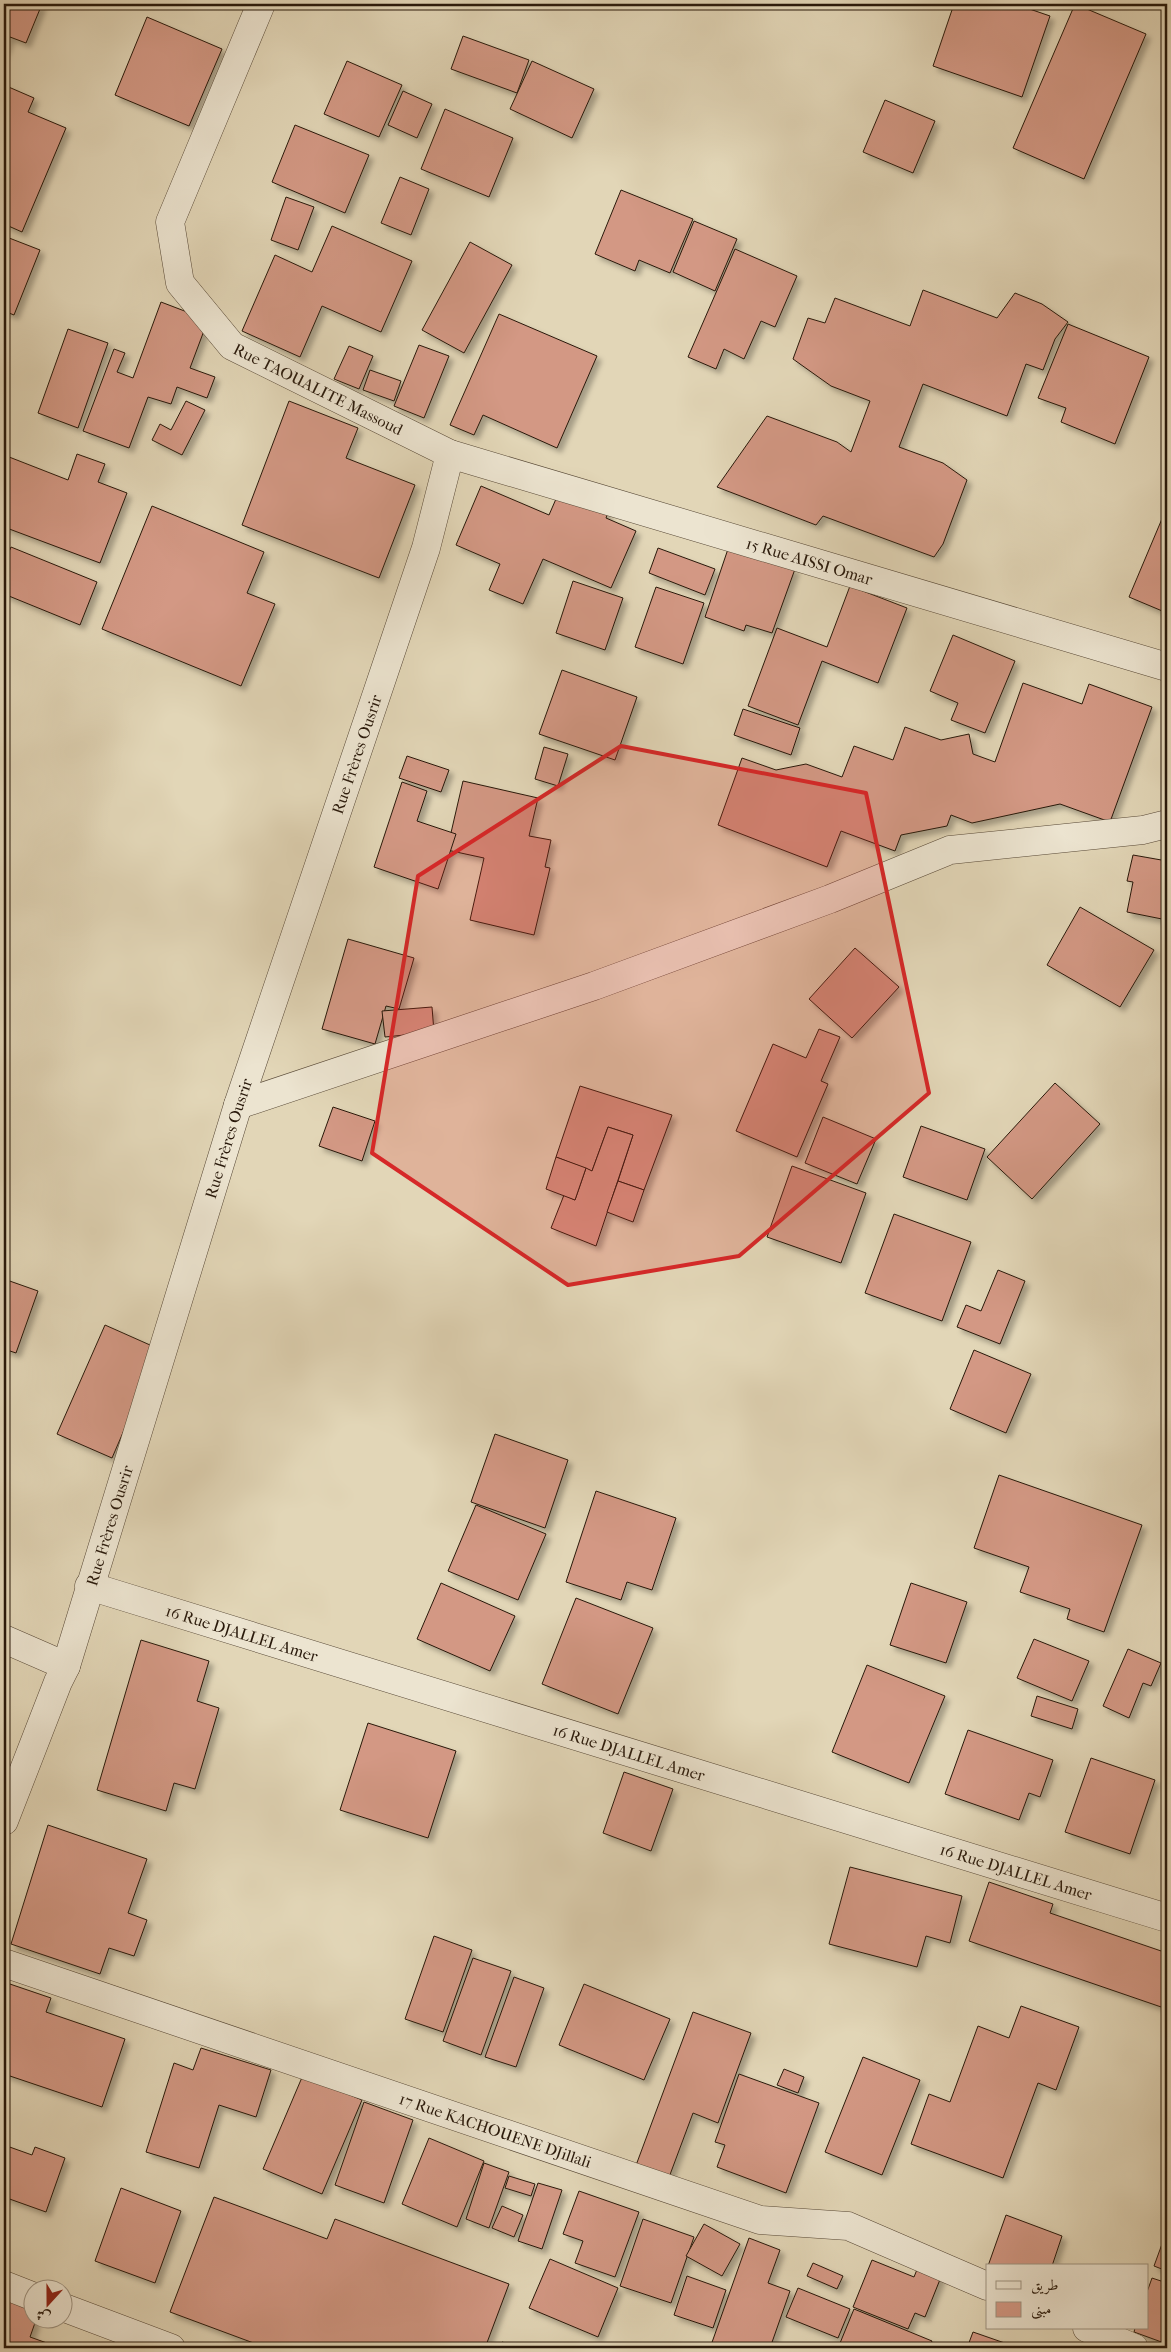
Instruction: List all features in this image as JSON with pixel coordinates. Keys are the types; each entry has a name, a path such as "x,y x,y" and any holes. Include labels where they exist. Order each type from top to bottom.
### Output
{"street":[{"name":"Rue TAOUALITE Massoud","path":"261,4 170,222 180,283 232,346 450,454"},
{"name":"15 Rue AISSI Omar","path":"450,454 1167,667"},
{"name":"Rue Frères Ousrir","path":"4,1821 66,1666 238,1105 426,548 450,454"},
{"path":"238,1105 594,986 830,899 950,850 1143,830 1167,824"},
{"name":"16 Rue DJALLEL Amer","path":"90,1586 1167,1918"},
{"path":"4,1639 66,1666"},
{"name":"17 Rue KACHOUENE DJillali","path":"4,1963 760,2220 848,2226 986,2286"},
{"path":"4,2285 22,2292"},
{"path":"72,2311 171,2348"},
{"path":"1092,2330 1134,2348"}],"highlighted area":[{"path":"621,746 866,793 929,1093 739,1256 568,1285 372,1153 418,876"}],"building":[{"path":"4,4 42,4 26,43 10,37 4,53"},
{"path":"954,4 1015,4 1050,16 1022,97 933,66"},
{"path":"1075,4 1146,34 1084,179 1013,148"},
{"path":"147,17 222,49 189,126 115,95"},
{"path":"463,36 529,60 517,93 451,69"},
{"path":"347,61 402,85 379,137 324,114"},
{"path":"532,61 594,89 572,138 510,109"},
{"path":"4,85 34,98 28,112 66,128 22,232 4,224"},
{"path":"403,91 432,104 417,138 388,125"},
{"path":"885,100 935,121 913,173 863,152"},
{"path":"445,109 513,138 489,197 421,169"},
{"path":"295,125 369,155 345,213 272,182"},
{"path":"400,177 429,189 411,235 381,223"},
{"path":"621,190 693,219 670,273 639,260 635,271 595,254"},
{"path":"286,197 314,207 298,250 271,240"},
{"path":"694,221 737,239 715,291 673,272"},
{"path":"332,226 412,261 381,332 322,306 300,357 242,331 275,255 312,272"},
{"path":"4,236 40,250 14,315 4,311"},
{"path":"470,242 512,265 464,353 422,330"},
{"path":"735,249 797,276 775,327 761,321 744,359 724,349 716,369 688,357"},
{"path":"923,290 997,318 1015,293 1042,304 1068,322 1055,339 1043,370 1026,364 1007,416 923,384 899,447 943,463 967,480 943,544 934,557 823,516 816,525 717,487 767,416 837,442 851,452 870,401 831,386 793,359 808,318 825,323 835,298 910,326"},
{"path":"161,302 208,320 190,368 215,377 207,398 177,387 171,404 148,397 129,448 83,431 114,349 125,353 117,372 133,378"},
{"path":"499,314 597,356 557,448 483,415 474,435 450,425"},
{"path":"1068,324 1149,357 1115,444 1061,422 1066,408 1038,398"},
{"path":"68,329 108,343 78,428 38,413"},
{"path":"419,345 449,356 424,418 394,406"},
{"path":"349,346 373,356 359,389 334,379"},
{"path":"370,370 401,381 394,401 363,390"},
{"path":"186,401 205,410 182,455 152,440 160,424 171,430"},
{"path":"289,401 358,428 346,458 415,485 379,578 242,525"},
{"path":"77,454 105,464 98,482 127,493 100,563 4,527 4,455 68,480"},
{"path":"481,486 549,515 559,492 608,513 606,518 636,531 611,588 543,559 523,604 489,590 500,564 456,545"},
{"path":"152,506 264,552 247,593 275,604 241,686 102,629"},
{"path":"1164,514 1167,515 1167,613 1129,597"},
{"path":"729,546 795,569 772,633 746,625 744,631 705,617"},
{"path":"11,547 97,582 80,625 4,594 4,564"},
{"path":"658,548 715,569 705,595 649,573"},
{"path":"573,581 623,598 605,650 556,633"},
{"path":"850,586 907,608 878,683 822,661 798,725 748,706 777,628 827,647"},
{"path":"656,587 704,603 683,664 635,647"},
{"path":"953,635 1015,661 985,733 951,720 958,703 930,691"},
{"path":"562,670 637,697 615,760 539,734"},
{"path":"1023,683 1082,704 1089,684 1152,707 1110,822 1060,804 972,823 951,815 947,826 901,835 895,851 841,831 827,867 718,825 742,758 776,770 806,764 842,777 854,746 893,760 905,727 941,740 969,734 973,754 995,762"},
{"path":"743,709 800,728 791,755 734,735"},
{"path":"544,747 568,754 558,786 535,779"},
{"path":"407,756 449,770 441,792 399,778"},
{"path":"463,781 538,798 529,836 551,840 545,867 550,868 534,935 470,920 484,858 447,850"},
{"path":"402,782 427,791 417,821 456,834 438,889 374,867"},
{"path":"1133,855 1167,861 1167,920 1127,912 1133,882 1127,881"},
{"path":"1080,907 1154,950 1120,1007 1047,965"},
{"path":"348,939 414,958 399,1009 386,1006 375,1044 322,1029"},
{"path":"855,948 899,987 852,1038 809,999"},
{"path":"432,1007 434,1032 385,1037 382,1011"},
{"path":"819,1029 840,1037 821,1081 828,1084 797,1157 736,1131 773,1044 806,1058"},
{"path":"1055,1083 1100,1124 1032,1199 987,1157"},
{"path":"580,1086 672,1115 644,1190 618,1181 633,1135 608,1127 592,1171 556,1157"},
{"path":"333,1107 375,1121 362,1161 319,1146"},
{"path":"823,1117 876,1139 857,1184 805,1163"},
{"path":"921,1126 985,1149 967,1200 903,1177"},
{"path":"608,1127 633,1135 596,1246 551,1228 564,1195 575,1200 586,1168 592,1171"},
{"path":"556,1157 586,1168 575,1200 546,1189"},
{"path":"792,1166 866,1193 841,1263 767,1237"},
{"path":"618,1181 644,1190 633,1222 607,1212"},
{"path":"894,1214 971,1242 942,1321 865,1293"},
{"path":"998,1270 1025,1281 1000,1344 957,1327 966,1305 981,1311"},
{"path":"4,1279 38,1291 16,1353 4,1349"},
{"path":"105,1325 159,1349 112,1458 57,1434"},
{"path":"974,1350 1031,1374 1006,1433 950,1409"},
{"path":"495,1434 568,1460 545,1528 471,1502"},
{"path":"999,1475 1142,1525 1104,1632 1067,1619 1070,1609 1020,1592 1029,1567 974,1548"},
{"path":"596,1491 676,1518 652,1590 627,1582 621,1600 566,1582"},
{"path":"476,1505 546,1534 518,1600 448,1571"},
{"path":"441,1583 515,1616 490,1671 417,1639"},
{"path":"911,1583 967,1602 946,1663 890,1645"},
{"path":"576,1598 653,1628 618,1714 542,1684"},
{"path":"1034,1639 1089,1661 1072,1701 1017,1678"},
{"path":"141,1640 209,1661 197,1701 219,1708 195,1789 174,1783 166,1811 97,1790"},
{"path":"1128,1649 1161,1663 1151,1686 1143,1683 1129,1718 1103,1706"},
{"path":"867,1665 945,1696 909,1783 832,1752"},
{"path":"1037,1696 1078,1709 1072,1729 1031,1716"},
{"path":"368,1723 456,1751 428,1838 340,1810"},
{"path":"968,1730 1053,1760 1040,1797 1029,1793 1019,1820 945,1794"},
{"path":"1091,1758 1155,1780 1130,1854 1065,1832"},
{"path":"624,1772 673,1789 651,1851 603,1833"},
{"path":"48,1825 147,1859 128,1913 147,1920 134,1956 109,1948 100,1974 11,1944"},
{"path":"850,1867 962,1896 950,1943 926,1936 917,1967 829,1944"},
{"path":"989,1882 1053,1904 1050,1913 1167,1953 1167,2009 969,1941"},
{"path":"434,1936 472,1950 443,2032 405,2019"},
{"path":"473,1958 511,1971 481,2055 443,2041"},
{"path":"514,1977 544,1988 516,2067 485,2057"},
{"path":"4,1982 51,1998 46,2012 125,2039 102,2107 4,2074"},
{"path":"584,1984 670,2019 644,2080 559,2045"},
{"path":"1021,2006 1079,2027 1056,2090 1038,2083 1003,2178 911,2144 929,2094 950,2102 978,2026 1009,2038"},
{"path":"693,2012 751,2033 718,2123 693,2113 668,2180 635,2168"},
{"path":"201,2048 271,2070 256,2117 219,2105 199,2168 146,2152 174,2063 193,2070"},
{"path":"863,2057 920,2080 882,2175 825,2152"},
{"path":"784,2069 804,2077 798,2093 777,2085"},
{"path":"739,2074 819,2103 786,2193 717,2167 725,2145 715,2142"},
{"path":"303,2075 362,2100 322,2194 263,2169"},
{"path":"364,2102 413,2120 384,2203 335,2185"},
{"path":"429,2138 484,2161 457,2227 402,2204"},
{"path":"4,2145 32,2155 35,2147 65,2158 46,2212 4,2197"},
{"path":"484,2163 509,2172 489,2228 466,2219"},
{"path":"509,2176 535,2184 531,2196 505,2188"},
{"path":"538,2183 562,2190 542,2249 518,2241"},
{"path":"121,2188 181,2211 155,2283 95,2261"},
{"path":"579,2191 639,2212 615,2277 575,2263 583,2241 563,2234"},
{"path":"214,2197 327,2239 335,2219 509,2284 485,2348 267,2348 170,2312"},
{"path":"502,2206 523,2215 514,2237 492,2228"},
{"path":"1006,2215 1062,2236 1053,2264 989,2264"},
{"path":"643,2219 694,2237 671,2303 620,2286"},
{"path":"704,2224 740,2244 722,2276 686,2256"},
{"path":"749,2238 780,2250 768,2283 790,2291 770,2348 710,2348"},
{"path":"1162,2244 1167,2246 1167,2271 1154,2266"},
{"path":"550,2259 618,2288 598,2337 529,2308"},
{"path":"872,2260 914,2277 920,2262 943,2272 925,2317 915,2313 908,2329 853,2307"},
{"path":"813,2263 843,2276 837,2289 807,2276"},
{"path":"687,2276 726,2290 713,2328 674,2315"},
{"path":"1152,2278 1167,2283 1167,2344 1134,2332 1134,2330 1148,2330 1148,2289"},
{"path":"798,2288 850,2309 838,2338 786,2317"},
{"path":"4,2293 22,2300 22,2330 32,2330 30,2337 61,2348 4,2348"},
{"path":"854,2309 932,2341 929,2348 838,2348"},
{"path":"973,2332 1019,2348 967,2348"},
{"path":"502,2342 523,2348 500,2348"},
{"path":"564,2344 576,2348 562,2348"}]}
